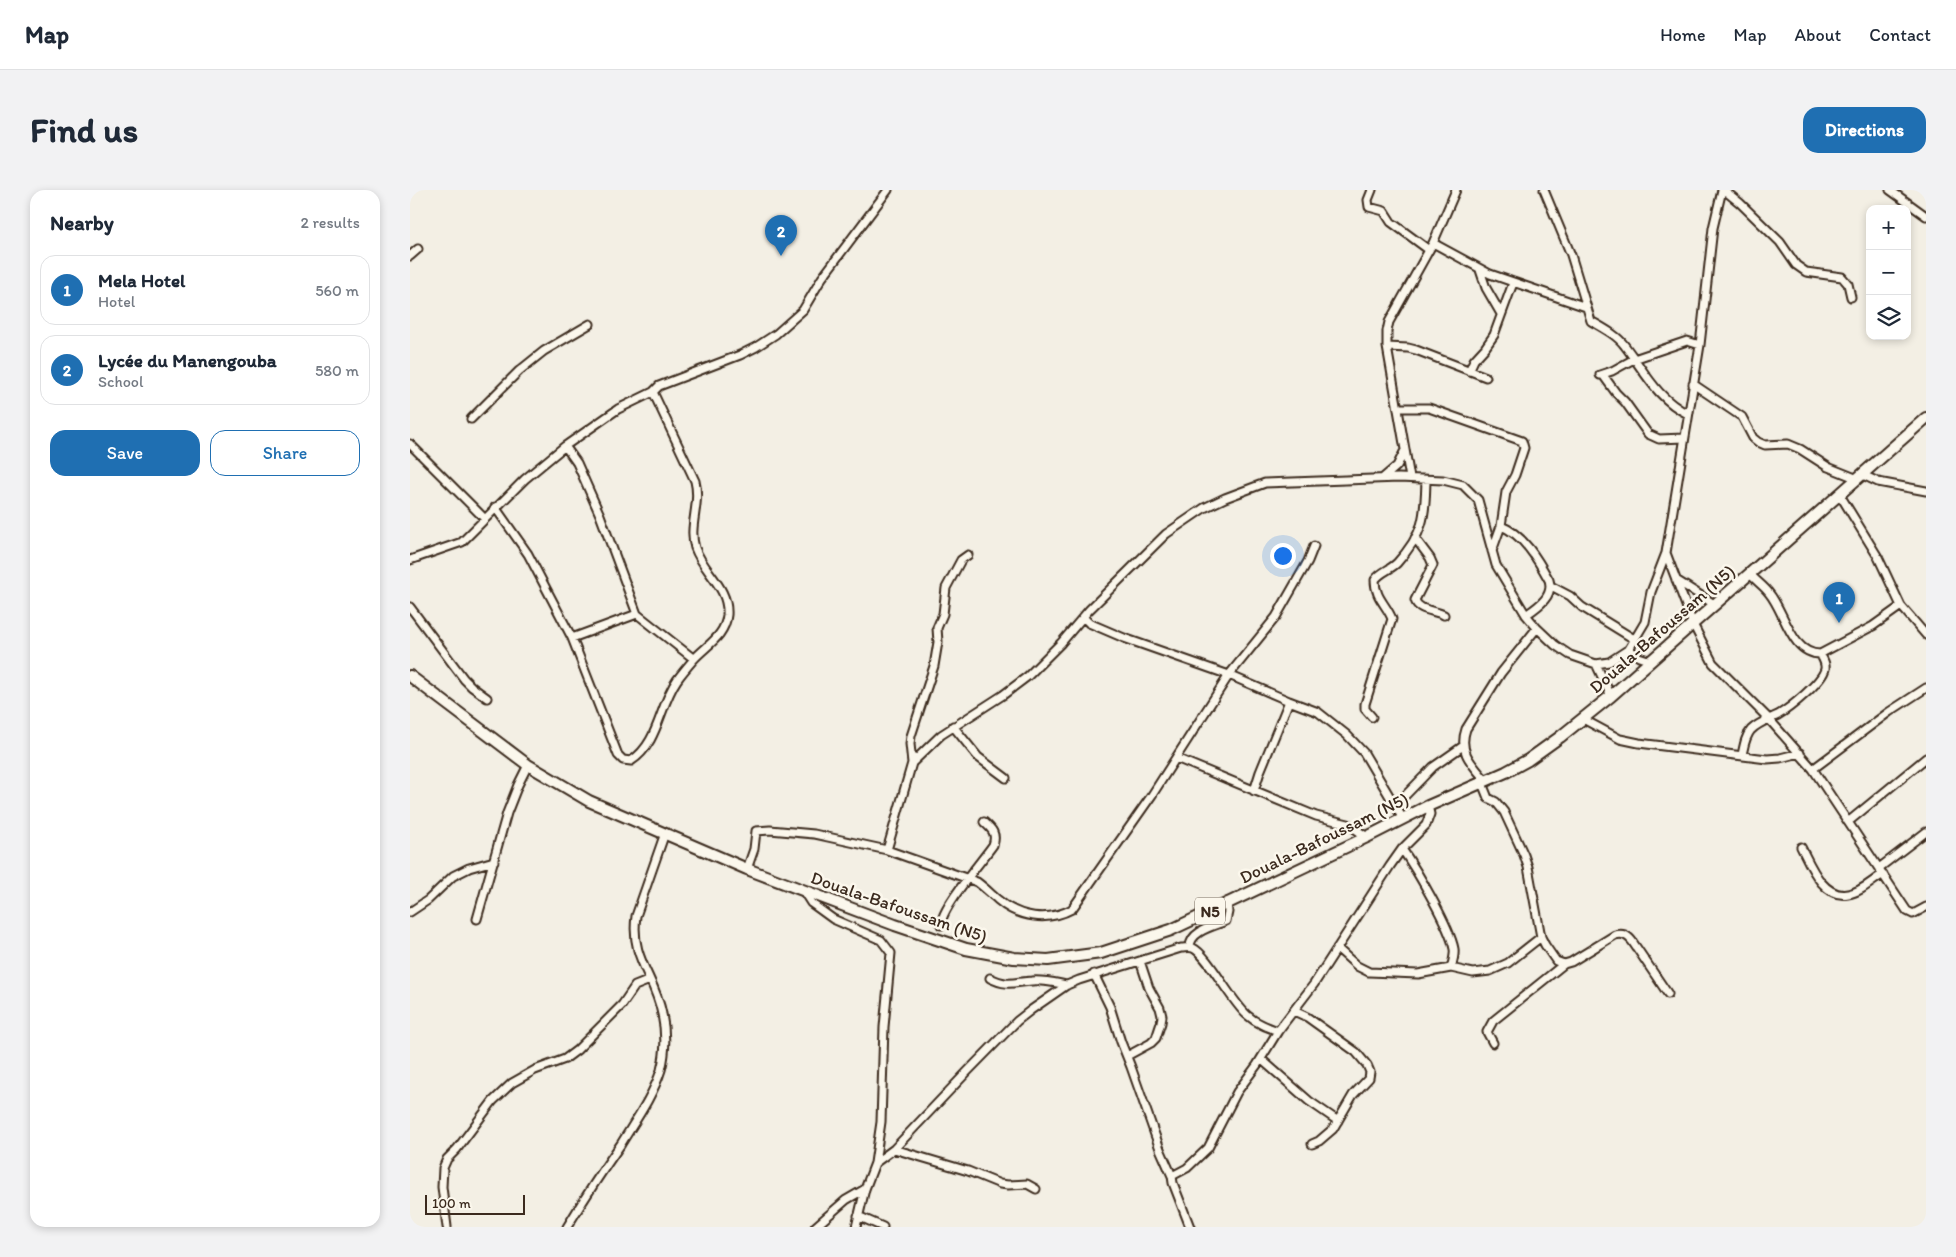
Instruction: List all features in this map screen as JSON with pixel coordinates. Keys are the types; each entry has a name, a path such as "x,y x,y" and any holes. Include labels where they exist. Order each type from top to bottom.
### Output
{"highway":[{"name":"Douala-Bafoussam (N5)","path":"410,676 528,765 589,801 804,892 966,949 1014,958 1048,960 1101,954 1171,930 1528,760 1611,696 1926,418"}],"street":[{"path":"410,560 462,542 495,507 565,446 618,409 653,392 659,386 756,347 776,334 803,310 822,278 888,190"},
{"path":"1372,190 1368,200 1369,207 1384,210 1391,222 1429,250"},
{"path":"1410,478 1387,347 1387,331 1389,322 1433,242 1456,190"},
{"path":"1544,190 1571,255 1591,321 1625,345 1661,395 1674,407 1688,414"},
{"path":"912,763 953,726 1028,676 1062,643 1083,617 1166,534 1204,508 1265,482 1410,478 1455,482 1470,491 1478,500 1492,551 1502,577 1526,615 1537,628 1555,645 1570,655 1596,664 1609,662 1629,649 1645,622 1652,592 1666,553 1700,345 1713,228 1723,190 1740,203 1780,242 1796,266 1806,272 1842,277 1848,284 1851,297"},
{"path":"1890,190 1926,216"},
{"path":"1433,242 1480,270 1586,307"},
{"path":"410,256 418,249"},
{"path":"1480,270 1486,288 1501,314"},
{"path":"1469,371 1474,360 1490,343 1513,283"},
{"path":"471,419 519,371 544,351 590,324"},
{"path":"1684,438 1659,439 1648,434 1625,402 1601,375 1634,359 1687,341 1700,345"},
{"path":"1387,347 1416,350 1486,377"},
{"path":"1693,384 1742,417 1752,438 1758,442 1765,445 1788,444 1800,449 1828,467 1878,482 1926,491"},
{"path":"495,507 528,554 572,638 618,754 626,762 637,757 651,738 677,681 694,659 720,635 727,617 726,599 723,591 702,562 693,539 693,525 698,497 695,481 653,392"},
{"path":"1398,408 1429,408 1522,441 1524,448 1515,475 1506,492 1501,526 1492,551"},
{"path":"410,444 485,518"},
{"path":"565,446 577,463 600,515 637,614 694,659"},
{"path":"1383,478 1397,466 1405,451"},
{"path":"1372,717 1365,709 1365,704 1392,619 1380,599 1375,580 1380,574 1397,563 1415,538 1424,519 1426,480"},
{"path":"1840,495 1878,557 1901,606 1926,635"},
{"path":"1501,526 1512,531 1522,540 1545,573 1551,586 1544,601 1526,615"},
{"path":"1415,538 1433,565 1415,600 1416,605 1420,608 1444,614"},
{"path":"747,869 754,849 756,831 770,830 814,834 887,850 968,879 988,889 998,900 1009,907 1031,917 1047,917 1062,914 1072,909 1152,795 1229,675 1276,617 1308,561 1314,546"},
{"path":"1666,553 1693,624 1713,663 1768,718 1813,769 1909,913 1913,914 1926,907"},
{"path":"887,850 912,763 911,736 934,666 938,628 943,614 946,588 961,560 968,555"},
{"path":"1750,574 1769,593 1799,644 1807,652 1820,654 1873,626 1901,606"},
{"path":"1676,580 1714,604"},
{"path":"1551,586 1565,592 1582,607 1634,639"},
{"path":"410,607 464,678 472,687 487,698"},
{"path":"572,638 637,614"},
{"path":"1083,617 1089,623 1124,638 1229,675 1289,702 1318,712 1347,735 1364,753 1403,819"},
{"path":"1537,628 1501,673 1466,729 1462,739 1467,758 1484,782 1488,798 1496,802 1504,812 1524,855 1541,937 1552,957 1564,964"},
{"path":"1629,649 1651,661"},
{"path":"1742,755 1745,738 1750,731 1790,706 1818,679 1825,667 1824,660 1820,654"},
{"path":"1596,664 1611,696"},
{"path":"1813,769 1889,712 1926,688"},
{"path":"1254,791 1289,702"},
{"path":"1583,719 1620,739 1639,743 1767,759 1800,753"},
{"path":"953,726 978,757 1006,778"},
{"path":"1395,806 1433,767 1463,746"},
{"path":"1176,758 1316,816 1348,824 1367,838"},
{"path":"1848,822 1926,758"},
{"path":"477,919 512,798 528,765"},
{"path":"1172,1176 1187,1168 1208,1148 1237,1092 1261,1059 1278,1031 1294,1011 1402,850 1426,826 1430,814 1428,806"},
{"path":"941,926 941,919 948,908 993,845 995,838 990,827 984,822"},
{"path":"1801,847 1814,872 1829,890 1841,895 1856,891 1926,832"},
{"path":"566,1227 633,1124 654,1088 665,1054 666,1032 661,1010 650,980 641,963 636,947 634,930 636,916 665,833"},
{"path":"1402,850 1425,887 1450,936 1454,954 1450,968"},
{"path":"410,912 428,900 452,876 469,868 494,861"},
{"path":"804,892 811,903 833,919 881,940 891,953 884,1027 882,1122 875,1163 865,1189 856,1227"},
{"path":"1190,947 1190,943 1195,935 1226,921 1228,912 1227,902"},
{"path":"1493,1043 1487,1032 1493,1021 1564,964 1580,957 1615,935 1627,936 1632,941 1668,994"},
{"path":"1337,948 1357,966 1369,972 1418,974 1450,968 1473,973 1496,970 1541,937"},
{"path":"875,1163 894,1149 1017,1022 1067,985 1094,974 1190,947 1211,966 1226,990 1248,1016 1258,1023 1278,1031"},
{"path":"1127,1056 1151,1043 1161,1024 1160,1008 1149,988 1140,961"},
{"path":"1094,974 1110,1007 1120,1042 1127,1056 1190,1227"},
{"path":"990,978 1006,984 1047,981 1067,985"},
{"path":"447,1227 442,1187 443,1168 447,1159 457,1149 493,1101 512,1083 535,1070 566,1058 577,1050 622,1005 635,986 650,980"},
{"path":"1294,1011 1307,1017 1360,1055 1370,1072 1369,1078 1353,1095 1338,1121 1326,1136 1312,1144"},
{"path":"1261,1059 1309,1101 1338,1121"},
{"path":"894,1149 968,1171 1000,1184 1027,1184 1036,1189"},
{"path":"815,1227 846,1200 865,1189"},
{"path":"858,1216 883,1227"}],"place":[{"name":"Lycée du Manengouba","path":"781,256"},
{"name":"Mela Hotel","path":"1839,623"}]}
